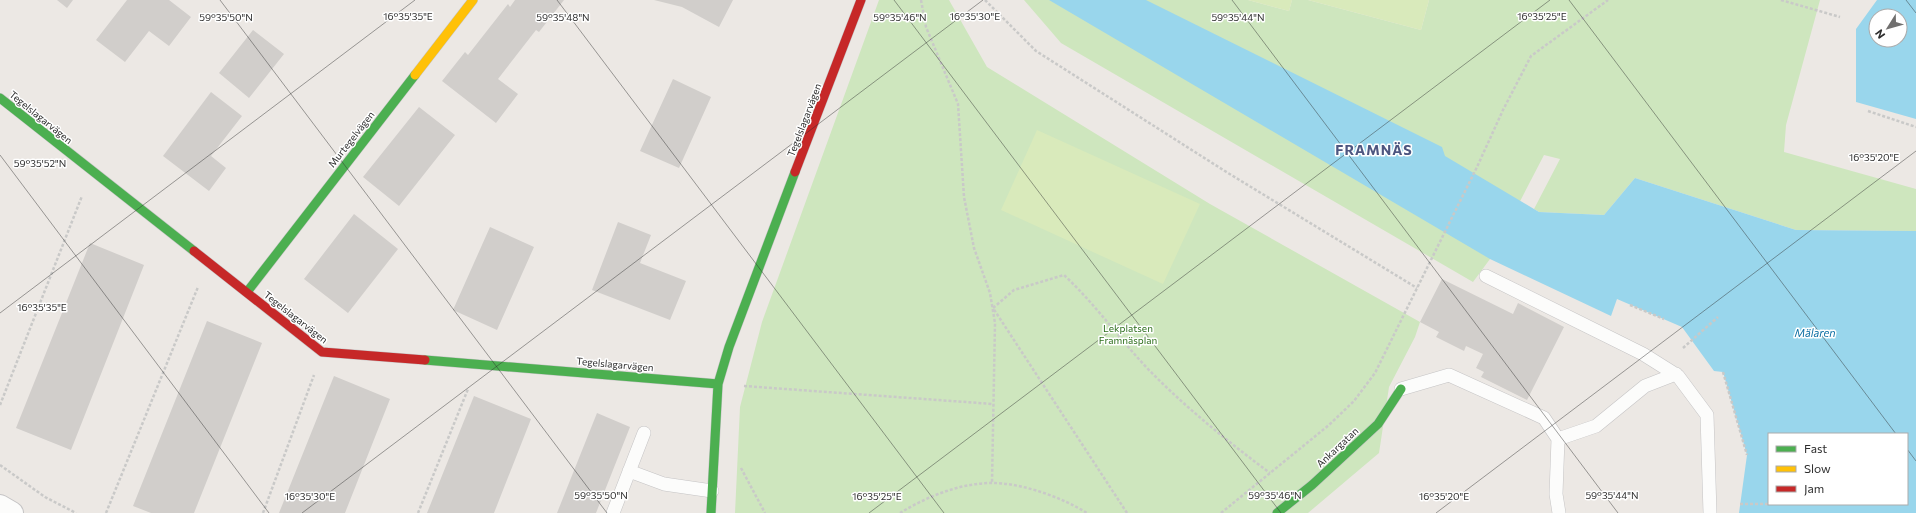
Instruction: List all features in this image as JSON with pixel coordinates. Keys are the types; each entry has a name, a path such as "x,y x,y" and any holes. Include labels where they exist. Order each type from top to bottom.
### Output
{"street":[{"name":"Murtegelvägen","path":"247,292 473,0"},
{"name":"Tegelslagarvägen","path":"710,513 718,384 730,347 861,0"},
{"name":"Tegelslagarvägen","path":"0,98 322,352 718,384"},
{"name":"Ankargatan","path":"1277,513 1312,485 1378,424 1401,389"},
{"path":"0,506 12,513"}],"lane":[{"path":"1486,276 1643,354 1676,374 1707,415 1710,513"},
{"path":"1558,439 1596,426 1645,386 1676,374"},
{"path":"1401,389 1449,375 1544,418 1558,439 1556,494 1559,513"},
{"path":"613,513 644,433"},
{"path":"629,471 664,484 712,491"}],"path":[{"path":"921,0 926,27 958,104 964,197 974,248 990,293 993,308 995,323 992,483"},
{"path":"985,0 1036,51 1228,173 1417,288"},
{"path":"1221,513 1329,425 1354,401 1375,373 1477,167 1503,110 1531,56 1608,0"},
{"path":"1781,0 1840,17"},
{"path":"1868,111 1916,126"},
{"path":"0,405 92,171"},
{"path":"106,513 208,262"},
{"path":"993,308 1014,290 1064,275 1088,298 1147,368 1219,435 1270,473"},
{"path":"1630,304 1664,319"},
{"path":"993,308 1127,513"},
{"path":"1683,348 1718,317"},
{"path":"263,513 322,352"},
{"path":"418,513 477,365"},
{"path":"1723,372 1747,455"},
{"path":"718,384 993,404"},
{"path":"0,465 45,497 76,513"},
{"path":"900,513 930,498 949,491 969,486 992,483 1041,492 1060,499 1087,513"},
{"path":"1740,504 1768,504"}],"green space":[{"name":"Lekplatsen Framnäsplan","path":"879,0 949,0 987,67 1210,204 1420,322 1415,337 1389,387 1379,453 1308,513 735,513 740,407 762,322"},
{"path":"1024,0 1248,0 1289,11 1292,0 1308,0 1421,30 1429,0 1820,0 1786,125 1784,152 1916,189 1916,231 1796,230 1635,178 1604,215 1539,212 1534,209 1560,159 1544,155 1490,259 1473,282 1061,43"},
{"path":"1248,0 1292,0 1289,11"},
{"path":"1308,0 1429,0 1421,30"},
{"path":"1037,130 1200,204 1163,284 1001,210"}],"water":[{"name":"Mälaren","path":"1049,0 1146,0 1442,147 1445,156 1539,212 1604,215 1635,178 1796,230 1916,231 1916,513 1739,513 1747,455 1723,372 1714,371 1682,327 1617,299 1611,316 1490,259"},
{"path":"1877,0 1916,0 1916,119 1856,102 1856,29 1868,12 1868,48 1908,48 1908,8 1871,8"}],"building":[{"path":"57,0 73,0 67,8"},
{"path":"127,0 169,0 191,17 169,46 149,31 125,62 96,40"},
{"path":"515,0 564,0 539,32 536,30 498,79 518,94 496,123 442,81 465,52 468,55 508,4 510,7"},
{"path":"654,0 733,0 719,27 682,7"},
{"path":"253,30 284,54 249,98 219,73"},
{"path":"673,79 711,97 679,168 640,151"},
{"path":"211,92 242,116 211,156 226,168 209,191 163,156"},
{"path":"419,107 455,135 399,206 363,177"},
{"path":"354,214 398,249 348,313 304,279"},
{"path":"618,222 651,235 640,263 686,281 670,320 592,290"},
{"path":"490,227 534,247 497,330 453,310"},
{"path":"90,243 144,265 71,450 16,428"},
{"path":"1442,279 1513,314 1518,303 1564,327 1527,400 1481,377 1484,372 1476,368 1483,354 1466,346 1464,351 1436,337 1439,332 1420,322"},
{"path":"207,321 262,343 194,513 151,513 133,506"},
{"path":"334,376 390,399 345,513 279,513"},
{"path":"474,396 531,419 494,513 427,513"},
{"path":"597,413 630,427 596,513 557,513"}],"traffic: fast":[{"path":"247,292 415,75"},
{"path":"0,98 194,251"},
{"path":"711,513 718,384 729,347 795,172"},
{"path":"425,360 718,384"},
{"path":"1277,513 1312,485 1378,424 1401,389"}],"traffic: slow":[{"path":"415,75 473,0"}],"traffic: jam":[{"path":"795,172 861,0"},
{"path":"194,251 322,352 425,360"}],"district":[{"name":"FRAMNÄS","path":"1374,149"}]}
